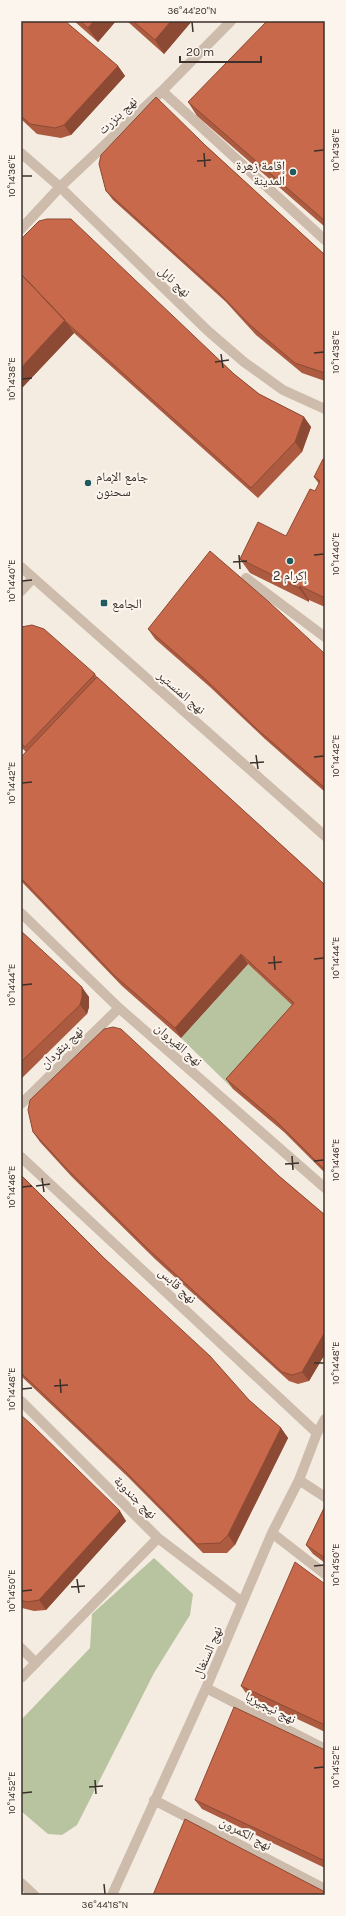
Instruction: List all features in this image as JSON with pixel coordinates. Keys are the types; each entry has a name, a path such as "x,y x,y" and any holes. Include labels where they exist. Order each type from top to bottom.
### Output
{"street":[{"name":"نهج بنزرت","path":"21,229 60,187 162,91 231,21"},
{"path":"162,91 325,240"},
{"name":"نهج نابل","path":"21,153 60,187 208,331 244,362 283,390 325,409"},
{"name":"نهج المنستير","path":"21,567 325,836"},
{"path":"21,591 33,578"},
{"path":"246,578 325,637"},
{"name":"نهج القيروان","path":"21,913 119,1008 325,1188"},
{"name":"نهج بنقردان","path":"21,1104 119,1008"},
{"name":"نهج قابس","path":"21,1157 317,1433"},
{"name":"نهج جندوبة","path":"21,1401 158,1538 242,1602"},
{"name":"نهج السنغال","path":"112,1895 206,1688 272,1533 299,1480 317,1433 325,1419"},
{"path":"299,1480 325,1497"},
{"path":"272,1533 325,1574"},
{"path":"21,1678 158,1538"},
{"path":"21,1648 36,1663"},
{"name":"نهج نيجيريا","path":"206,1688 325,1749"},
{"name":"نهج الكمرون","path":"154,1800 325,1889"},
{"path":"21,1883 34,1895"}],"green space":[{"path":"248,964 301,1013 233,1089 181,1038"},
{"path":"154,1558 193,1594 190,1615 154,1673 77,1825 62,1835 48,1834 21,1811 21,1720 90,1648 92,1614"}],"building":[{"path":"21,21 65,21 118,66 64,125 55,128 30,124 21,116"},
{"path":"80,21 94,21 88,28"},
{"path":"133,21 171,21 155,40"},
{"name":"إقامة زهرة المدينة","path":"267,21 325,21 325,221 188,102"},
{"path":"156,97 205,145 325,255 325,373 295,363 250,325 219,293 106,191 99,164 101,155"},
{"path":"47,219 71,219 234,374 259,394 304,417 295,442 251,488 67,323 21,274 21,239 39,221"},
{"path":"21,274 65,320 21,368"},
{"name":"إكرام 2","path":"323,459 325,461 325,598 300,586 299,588 240,559 258,522 286,536 310,489 315,491 320,481 314,477"},
{"path":"210,551 269,602 325,654 325,788 258,730 203,677 148,629"},
{"path":"32,625 44,629 95,674 25,747 21,743 21,627"},
{"path":"97,677 325,885 325,1170 277,1122 226,1079 294,1003 241,954 175,1028 115,976 21,878 21,757"},
{"path":"21,931 82,987 82,997 80,1005 21,1062"},
{"path":"113,1027 121,1029 279,1176 325,1215 325,1332 302,1372 292,1375 282,1372 148,1249 65,1167 33,1132 28,1110 30,1100 104,1029"},
{"path":"21,1175 104,1258 210,1356 249,1400 281,1428 228,1535 220,1543 197,1544 121,1467 21,1373"},
{"path":"21,1415 120,1511 39,1600 27,1602 21,1600"},
{"path":"325,1506 325,1558 306,1545"},
{"path":"295,1562 325,1584 325,1725 241,1686"},
{"path":"234,1707 325,1750 325,1861 195,1800"},
{"path":"185,1819 325,1892 325,1895 153,1895"}],"place":[{"name":"إقامة زهرة المدينة","path":"293,172"},
{"name":"جامع الإمام سحنون","path":"88,483"},
{"name":"إكرام 2","path":"290,561"},
{"name":"الجامع","path":"104,603"}]}
